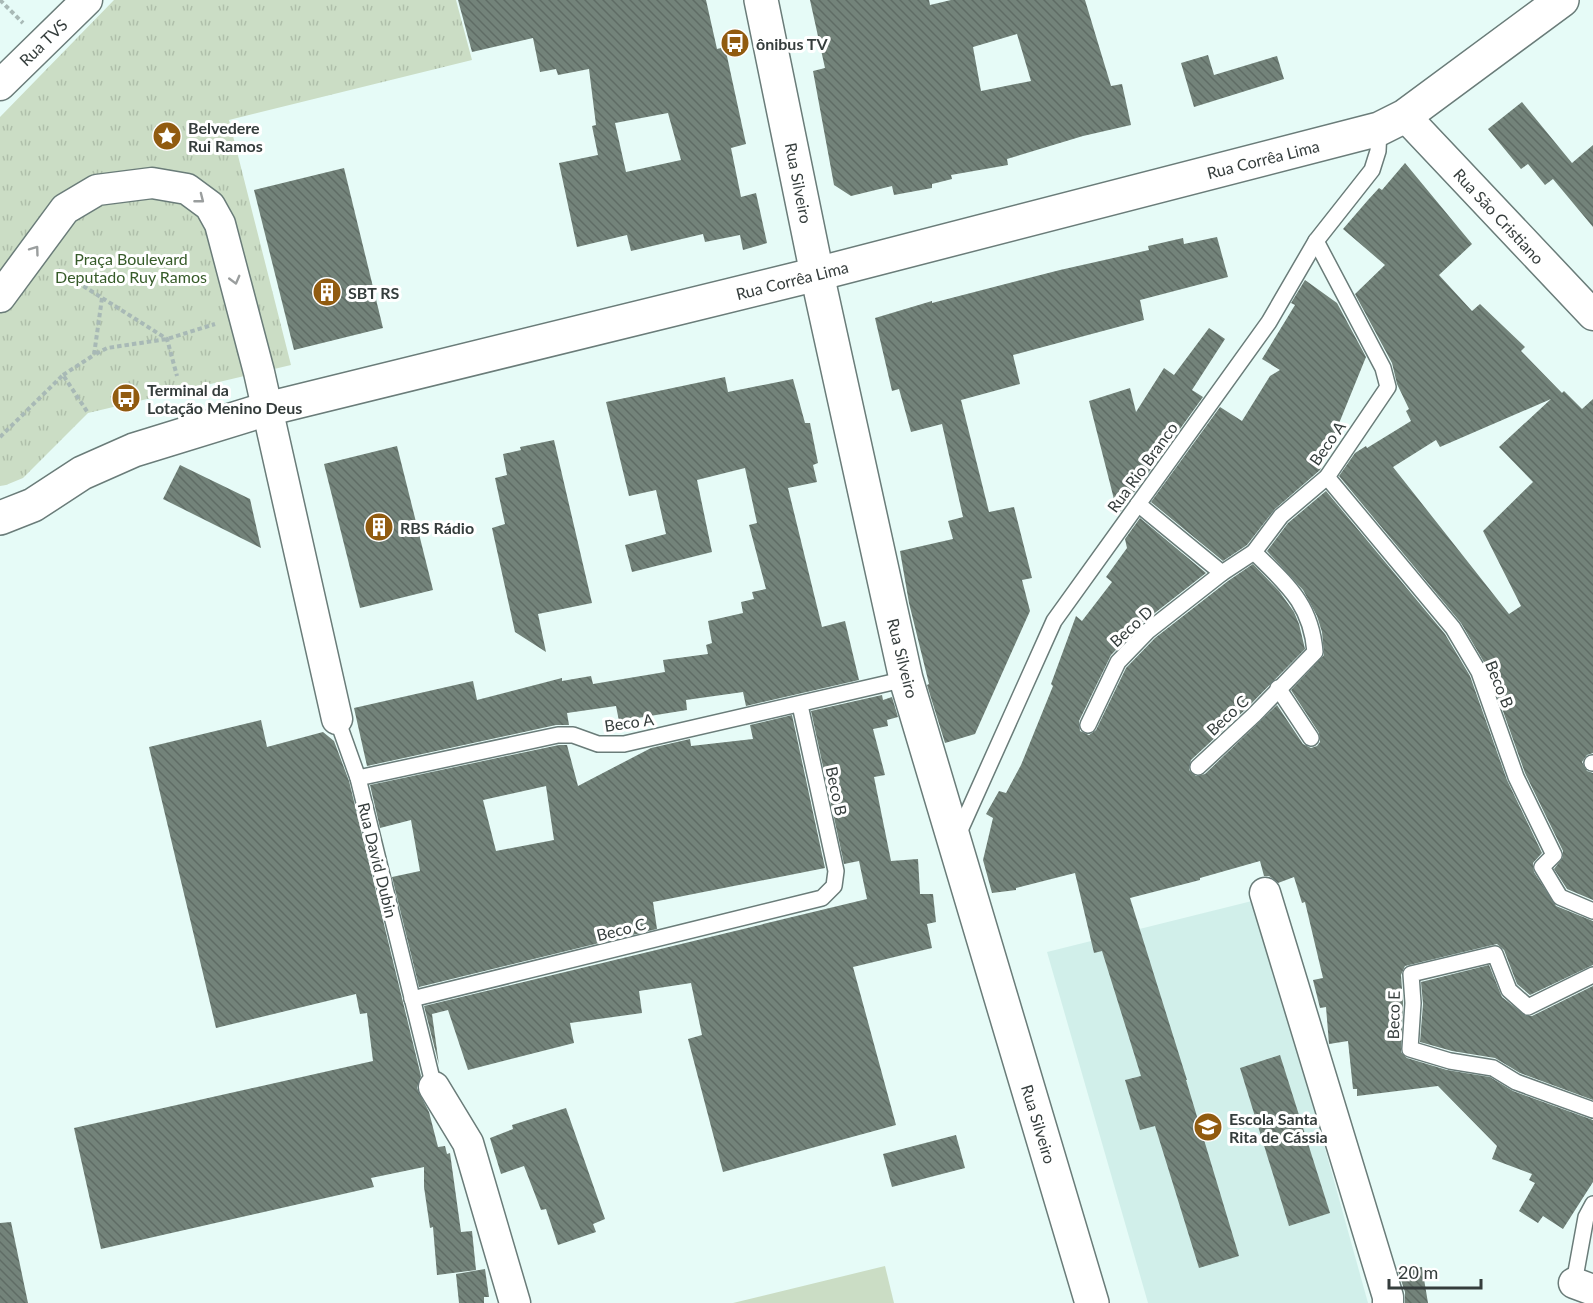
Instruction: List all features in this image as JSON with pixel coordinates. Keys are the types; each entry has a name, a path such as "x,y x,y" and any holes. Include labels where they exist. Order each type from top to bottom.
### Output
{"street":[{"name":"Rua TVS","path":"0,85 87,0"},
{"name":"Rua Silveiro","path":"761,0 817,274 906,679 1092,1303"},
{"name":"Rua Corrêa Lima","path":"0,518 33,505 82,473 134,450 267,409 817,274 1392,123 1562,0"},
{"name":"Rua São Cristiano","path":"1392,123 1593,315"},
{"name":"Rua David Dubin","path":"0,297 65,209 97,190 152,183 187,189 210,206 220,224 267,409 337,719"},
{"path":"1265,893 1385,1286 1388,1303"},
{"name":"Rua David Dubin","path":"434,1087 468,1143 515,1303"}],"lane":[{"name":"Rua Rio Branco","path":"955,842 1054,621 1269,322 1316,242 1372,170 1378,151 1392,123"},
{"name":"Beco A","path":"1222,573 1254,552 1281,516 1327,477 1388,387 1383,368 1316,242"},
{"name":"Beco B","path":"1327,477 1453,628 1479,672 1516,777 1554,855 1542,867 1560,897 1593,912"},
{"path":"1138,504 1222,573"},
{"name":"Beco C","path":"1198,767 1254,715 1315,652 1313,632 1296,594 1254,552"},
{"name":"Beco D","path":"1088,725 1118,662 1149,631 1222,573"},
{"name":"Beco A","path":"358,778 558,735 573,735 598,744 624,744 906,679"},
{"path":"1278,688 1311,738"},
{"name":"Beco B","path":"800,705 836,871 834,886"},
{"name":"Rua David Dubin","path":"337,719 358,778 434,1087"},
{"name":"Beco C","path":"412,999 822,898 834,886"},
{"name":"Beco E","path":"1593,975 1528,1007 1509,990 1495,954 1411,974 1413,1003 1410,1049 1450,1061 1493,1068 1516,1082 1593,1110"},
{"path":"1583,1286 1586,1217 1593,1204"}],"path":[{"path":"58,270 167,339 177,376"},
{"path":"94,355 102,298"},
{"path":"0,437 63,375 106,348 167,339 221,322"},
{"path":"63,375 88,413"}],"shaded area":[{"name":"Escola Santa Rita de Cássia","path":"1256,900 1368,1303 1148,1303 1047,952"}],"green space":[{"name":"Praça Boulevard Deputado Ruy Ramos","path":"114,0 456,0 472,60 229,120 291,365 88,413 23,478 0,486 0,117"},
{"path":"885,1266 894,1303 733,1303"}],"building":[{"path":"458,0 706,0 717,49 725,47 746,144 731,148 741,197 756,193 767,243 743,250 740,235 705,242 703,234 631,251 627,235 577,247 559,163 598,155 592,126 596,125 589,69 558,75 556,69 540,72 533,38 472,52","holes":["668,113 681,160 626,172 615,123"]},
{"path":"810,0 929,0 930,5 951,0 1085,0 1111,86 1122,84 1131,125 1083,136 1007,159 1008,165 951,175 952,179 932,184 932,188 894,195 892,186 851,196 834,185 813,71 825,68","holes":["1017,34 1031,81 981,91 973,47"]},
{"path":"1208,55 1214,75 1277,56 1284,79 1194,107 1181,63"},
{"path":"1522,102 1572,163 1593,145 1593,227 1553,179 1545,185 1528,164 1521,169 1488,129"},
{"path":"1405,163 1472,244 1439,275 1472,311 1480,304 1525,347 1521,351 1562,393 1564,391 1582,409 1593,399 1593,753 1587,755 1582,762 1587,771 1593,773 1593,900 1567,889 1554,869 1563,857 1563,851 1525,773 1488,669 1461,623 1339,476 1355,453 1411,421 1406,411 1409,409 1397,384 1392,363 1355,294 1385,265 1343,229 1379,188 1382,190","holes":["1551,399 1499,447 1533,482 1483,531 1521,606 1509,614 1393,467 1436,440 1440,447"]},
{"name":"SBT RS","path":"344,168 383,328 294,350 254,190"},
{"path":"1217,237 1228,277 1140,300 1144,320 1013,355 1020,384 961,400 989,512 1014,507 1032,578 1022,580 1030,611 975,734 945,743 927,685 929,684 909,603 900,551 953,539 948,521 963,517 942,424 911,432 899,389 892,391 875,318 932,301 932,303 1149,250 1148,246 1183,238 1184,244"},
{"path":"1305,280 1337,303 1366,357 1320,470 1275,509 1247,545 1223,561 1151,502 1220,407 1242,421 1270,376 1280,370 1262,359 1295,305 1291,303"},
{"path":"1209,328 1225,339 1192,390 1203,397 1118,515 1089,401 1130,388 1136,412 1164,368 1174,375"},
{"path":"725,377 728,392 793,379 805,423 810,423 818,463 813,465 817,482 788,488 822,627 845,621 859,680 746,706 743,692 686,700 687,710 619,721 616,706 567,713 569,725 556,725 367,766 354,708 473,681 477,700 562,678 562,681 591,676 593,684 665,672 663,660 708,654 706,645 712,643 708,621 743,613 741,602 754,599 752,592 766,589 749,525 757,523 745,468 697,480 712,552 632,572 625,545 666,534 656,490 629,496 606,402"},
{"path":"554,440 592,603 538,614 546,652 515,632 492,528 505,524 495,478 507,475 503,454 521,450 520,447"},
{"name":"RBS Rádio","path":"397,446 433,590 360,608 324,464"},
{"path":"180,465 250,499 261,548 163,499"},
{"path":"1326,491 1445,634 1470,676 1507,780 1542,853 1533,863 1534,872 1556,906 1593,921 1593,965 1530,995 1517,984 1504,950 1497,944 1405,966 1401,975 1403,1003 1401,1052 1407,1058 1447,1070 1490,1077 1513,1091 1593,1120 1593,1182 1563,1229 1543,1216 1538,1223 1519,1211 1535,1183 1529,1180 1532,1174 1492,1159 1497,1146 1438,1086 1357,1096 1357,1089 1353,1089 1348,1041 1329,1044 1326,1007 1320,1008 1313,980 1323,978 1305,902 1302,903 1294,877 1278,883 1269,876 1264,876 1260,861 1200,878 1200,880 1130,898 1239,1256 1199,1268 1155,1126 1140,1130 1125,1080 1141,1076 1102,951 1094,953 1075,873 1016,888 1016,890 992,893 983,860 993,818 986,814 999,791 1006,793 1021,765 1053,686 1051,684 1076,616 1082,621 1112,582 1106,577 1127,548 1125,539 1140,518 1206,573 1142,623 1111,655 1079,721 1080,731 1089,735 1096,730 1126,668 1155,638 1253,564 1279,591 1294,612 1305,649 1247,708 1191,760 1189,770 1196,776 1205,774 1277,705 1303,744 1311,748 1317,746 1320,742 1319,733 1291,690 1324,655 1322,632 1317,616 1303,590 1267,551 1288,523"},
{"path":"882,695 883,700 892,697 898,717 887,720 888,726 873,729 885,775 874,777 891,861 918,859 920,894 933,894 936,922 927,924 932,948 853,967 896,1125 723,1172 688,1039 702,1035 691,983 639,991 642,1013 570,1023 574,1043 468,1070 448,1010 432,1014 439,1065 424,1006 867,899 859,861 844,864 811,711"},
{"path":"792,715 825,868 653,902 657,929 419,987 392,877 420,871 411,820 380,828 370,785 567,745 578,786 651,748 690,739 691,746 753,739 750,725","holes":["546,786 554,840 496,851 483,800"]},
{"path":"261,720 267,747 323,732 334,741 349,781 421,1076 417,1088 429,1112 438,1147 445,1146 447,1154 450,1153 461,1232 472,1231 476,1270 437,1275 433,1227 430,1228 424,1187 424,1167 371,1178 374,1187 101,1249 74,1128 373,1061 367,1013 360,1014 356,994 216,1028 149,747"},
{"path":"1489,965 1502,997 1526,1016 1532,1016 1593,986 1593,1100 1520,1073 1495,1058 1452,1051 1420,1042 1423,1004 1421,982"},
{"path":"1280,1055 1330,1213 1289,1226 1240,1068"},
{"path":"566,1108 605,1219 593,1224 596,1232 558,1245 546,1209 541,1210 524,1166 501,1174 490,1138 513,1129 512,1125"},
{"path":"956,1135 965,1168 892,1187 883,1154"},
{"path":"11,1222 28,1303 0,1303 0,1223"},
{"path":"1422,1267 1428,1303 1405,1303 1405,1292 1398,1271"},
{"path":"485,1269 489,1297 484,1297 484,1303 459,1303 456,1274"}],"place":[{"name":"ônibus TV","path":"735,43"},
{"name":"Belvedere Rui Ramos","path":"167,136"},
{"name":"SBT RS","path":"327,292"},
{"name":"Terminal da Lotação Menino Deus","path":"126,398"},
{"name":"RBS Rádio","path":"379,527"},
{"name":"Escola Santa Rita de Cássia","path":"1208,1127"}]}
